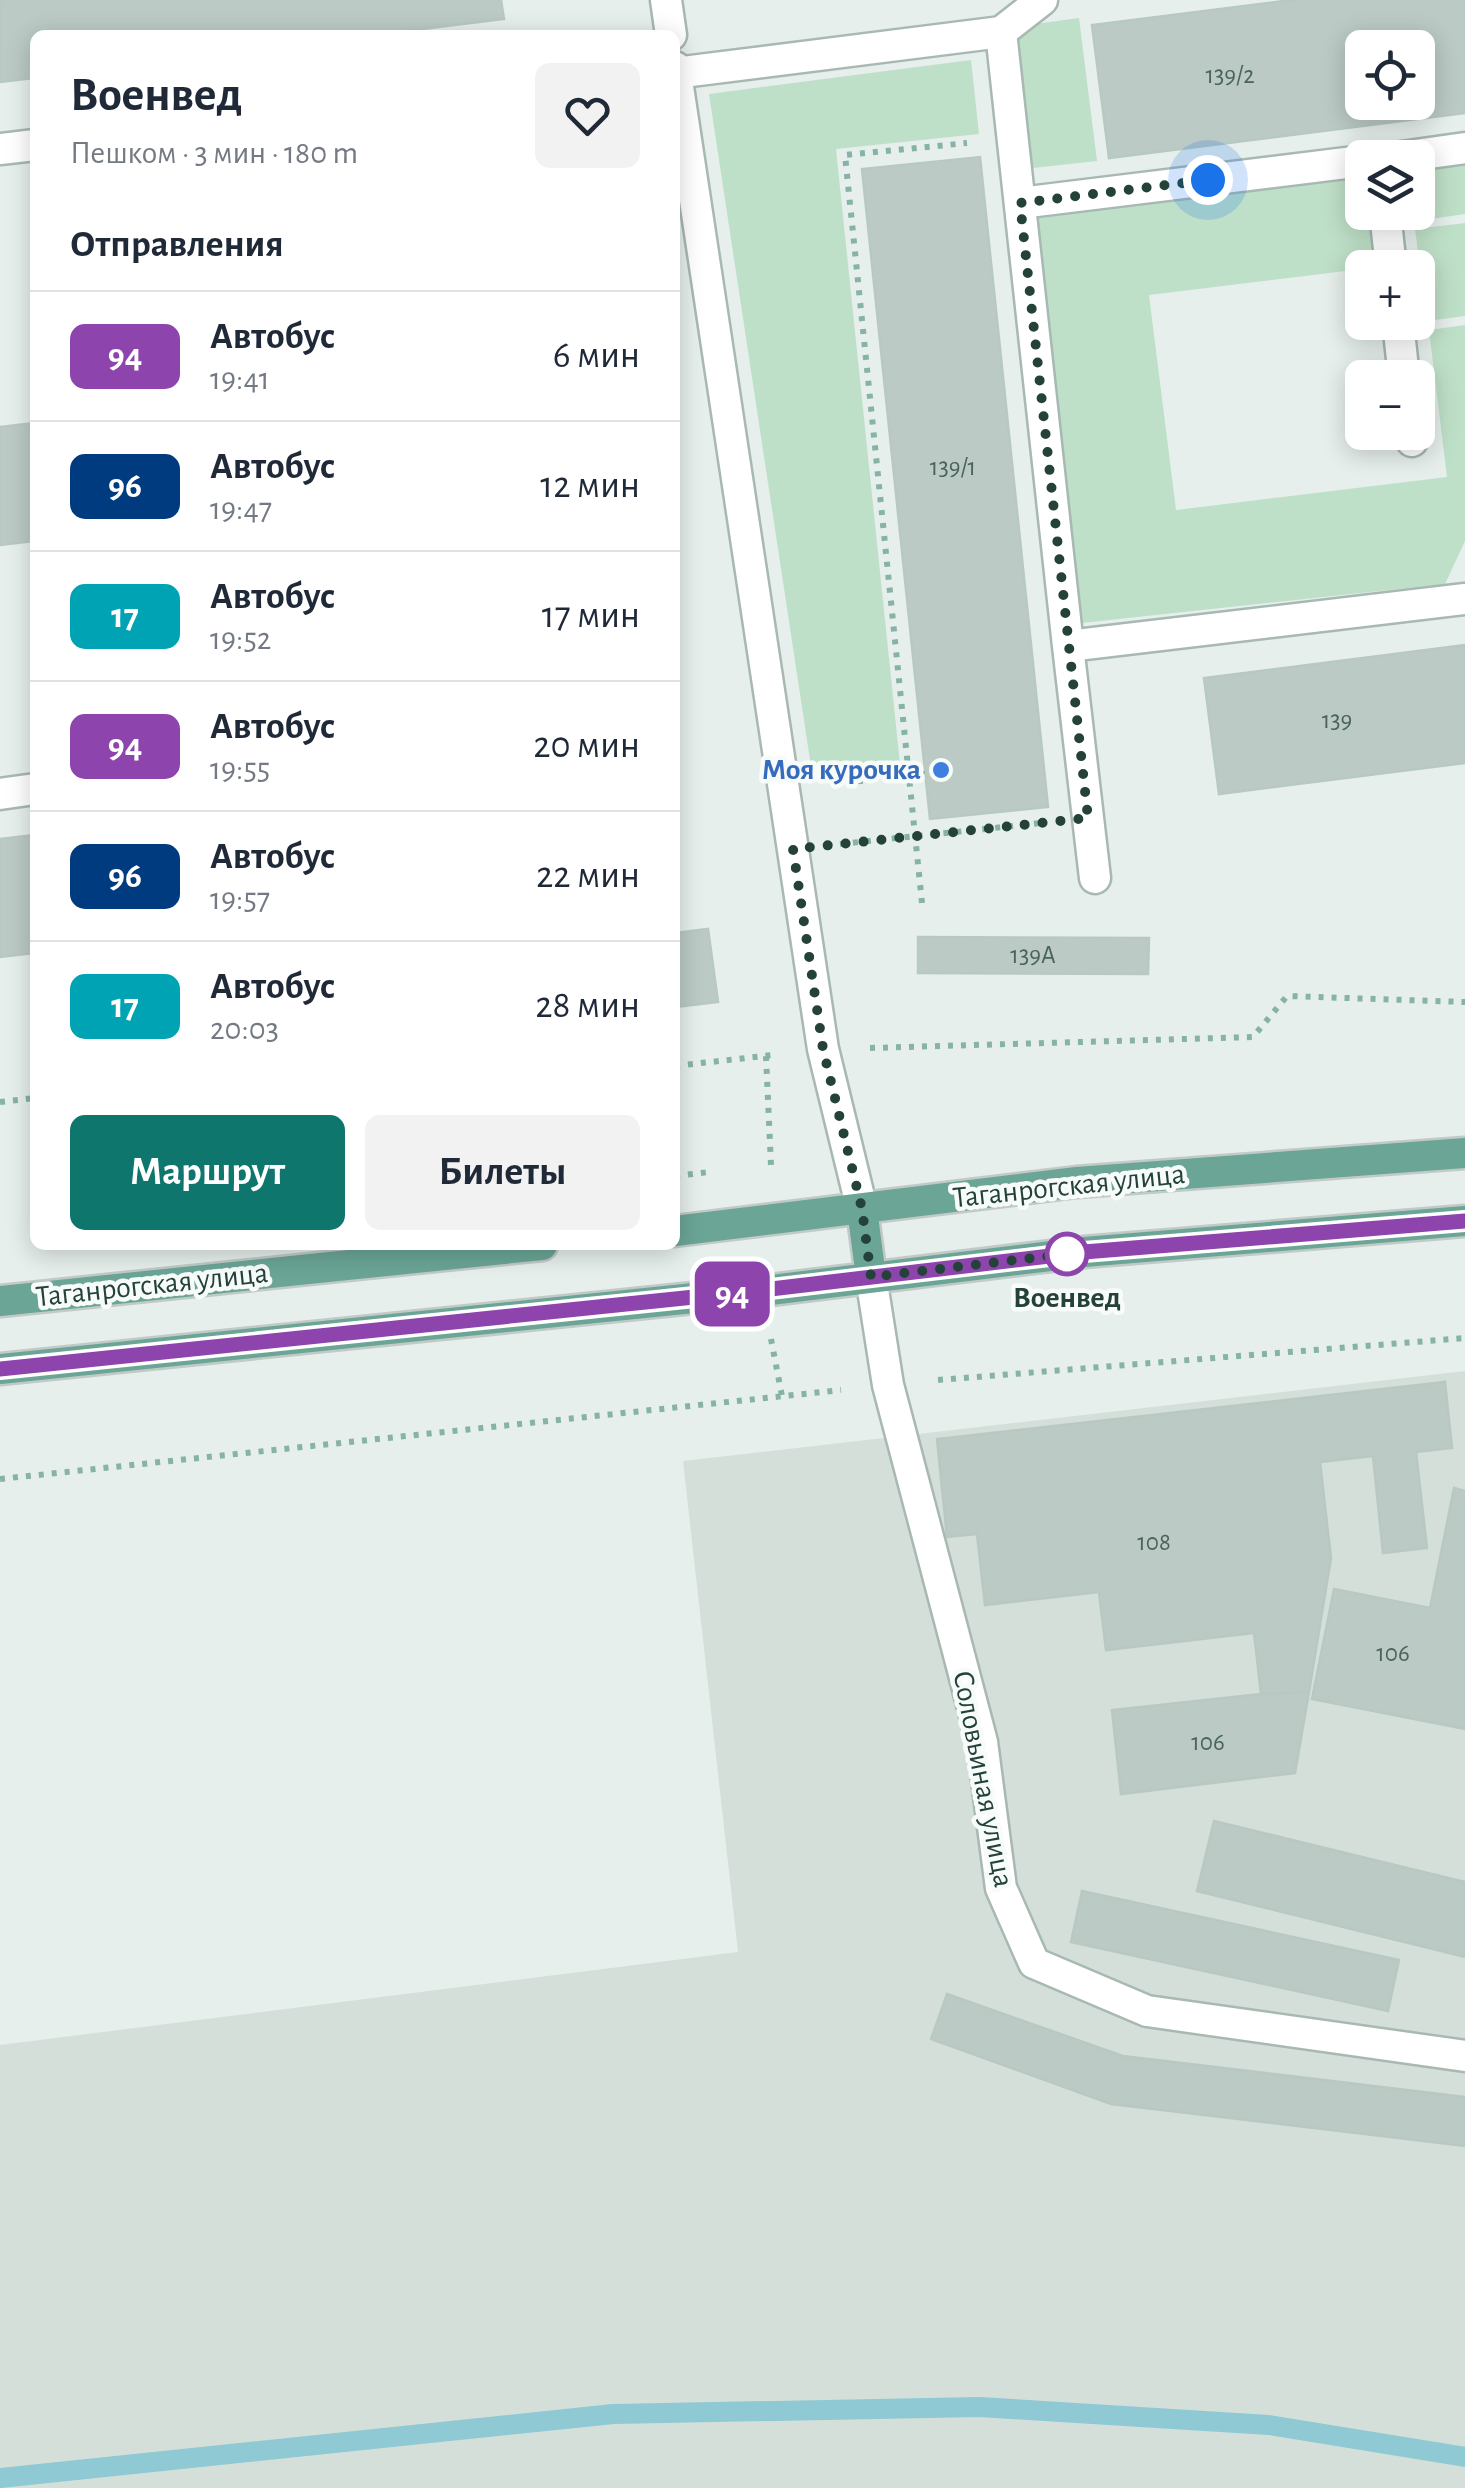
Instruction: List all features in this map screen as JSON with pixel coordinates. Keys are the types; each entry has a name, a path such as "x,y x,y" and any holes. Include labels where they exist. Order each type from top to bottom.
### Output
{"main road":[{"name":"Таганрогская улица","path":"680,1230 1077,1182 1465,1153"},
{"path":"862,1209 871,1277"},
{"path":"0,1369 762,1290 1084,1252 1465,1222"},
{"name":"Таганрогская улица","path":"0,1301 494,1250"}],"lane":[{"path":"666,0 670,30"},
{"path":"680,70 1001,32 1042,0"},
{"path":"1001,32 1094,878"},
{"path":"680,104 823,1049 862,1209"},
{"path":"0,149 30,146"},
{"path":"1435,152 1465,148"},
{"path":"1020,203 1345,164"},
{"path":"1068,646 1465,599"},
{"path":"0,794 30,790"},
{"name":"Соловьиная улица","path":"871,1277 888,1384 982,1742 1001,1888 1034,1963 1147,2011 1465,2056"}],"path":[{"path":"922,903 845,155 1012,138"},
{"path":"784,789 925,774"},
{"path":"793,849 1088,818"},
{"path":"680,1065 823,1049 1253,1037 1287,996 1465,1002"},
{"path":"752,1168 771,1165 766,1056"},
{"path":"0,1102 30,1099"},
{"path":"680,1175 713,1172"},
{"path":"0,1479 888,1384 1465,1338"}],"shaded area":[{"path":"1465,1371 1465,2488 0,2488 0,2045 738,1952 683,1461"}],"green space":[{"path":"1079,18 1097,161 1033,168 1016,33 1028,25"},
{"path":"971,60 979,134 836,149 900,764 812,773 709,94"},
{"path":"1465,160 1465,214 1435,218 1435,164"},
{"path":"1345,176 1345,230 1373,230 1376,250 1345,250 1345,271 1149,295 1176,510 1447,477 1430,340 1435,340 1435,329 1465,325 1465,541 1445,584 1082,623 1035,215"},
{"path":"1465,223 1465,316 1435,320 1435,250 1418,250 1415,230 1435,230 1435,227"}],"building":[{"path":"0,0 501,0 504,19 415,30 30,30 30,79 0,82"},
{"path":"1292,0 1465,0 1465,113 1435,117 1435,30 1345,30 1345,120 1410,120 1109,158 1092,25"},
{"path":"980,157 1048,807 930,819 862,169"},
{"path":"30,424 30,542 0,545 0,427"},
{"path":"1465,645 1465,763 1219,794 1204,678"},
{"path":"30,836 30,954 0,957 0,839"},
{"path":"708,929 718,1002 680,1006 680,932"},
{"path":"918,937 1149,938 1148,974 918,973"},
{"path":"1445,1382 1452,1448 1416,1452 1427,1548 1383,1553 1373,1456 1320,1462 1331,1558 1309,1692 1261,1694 1254,1633 1106,1650 1099,1592 985,1605 977,1534 947,1537 937,1439"},
{"path":"1454,1488 1465,1491 1465,1729 1312,1699 1334,1589 1430,1608"},
{"path":"1309,1692 1295,1773 1121,1794 1112,1710"},
{"path":"1214,1821 1465,1882 1465,1957 1197,1891"},
{"path":"1082,1891 1399,1960 1388,2011 1071,1942"},
{"path":"947,1994 1123,2056 1465,2097 1465,2146 1111,2104 931,2039"}],"waterway":[{"path":"0,2478 613,2414 980,2407 1269,2425 1465,2457"}],"bus line":[{"name":"94","path":"0,1369 762,1290 1084,1252 1465,1221"}],"place":[{"name":"Моя курочка","path":"941,770"},
{"name":"Военвед","path":"1067,1254"}],"route":[{"path":"1067,1254 1084,1252 871,1277 862,1209 823,1049 793,849 1088,818 1020,203 1208,180"}]}
